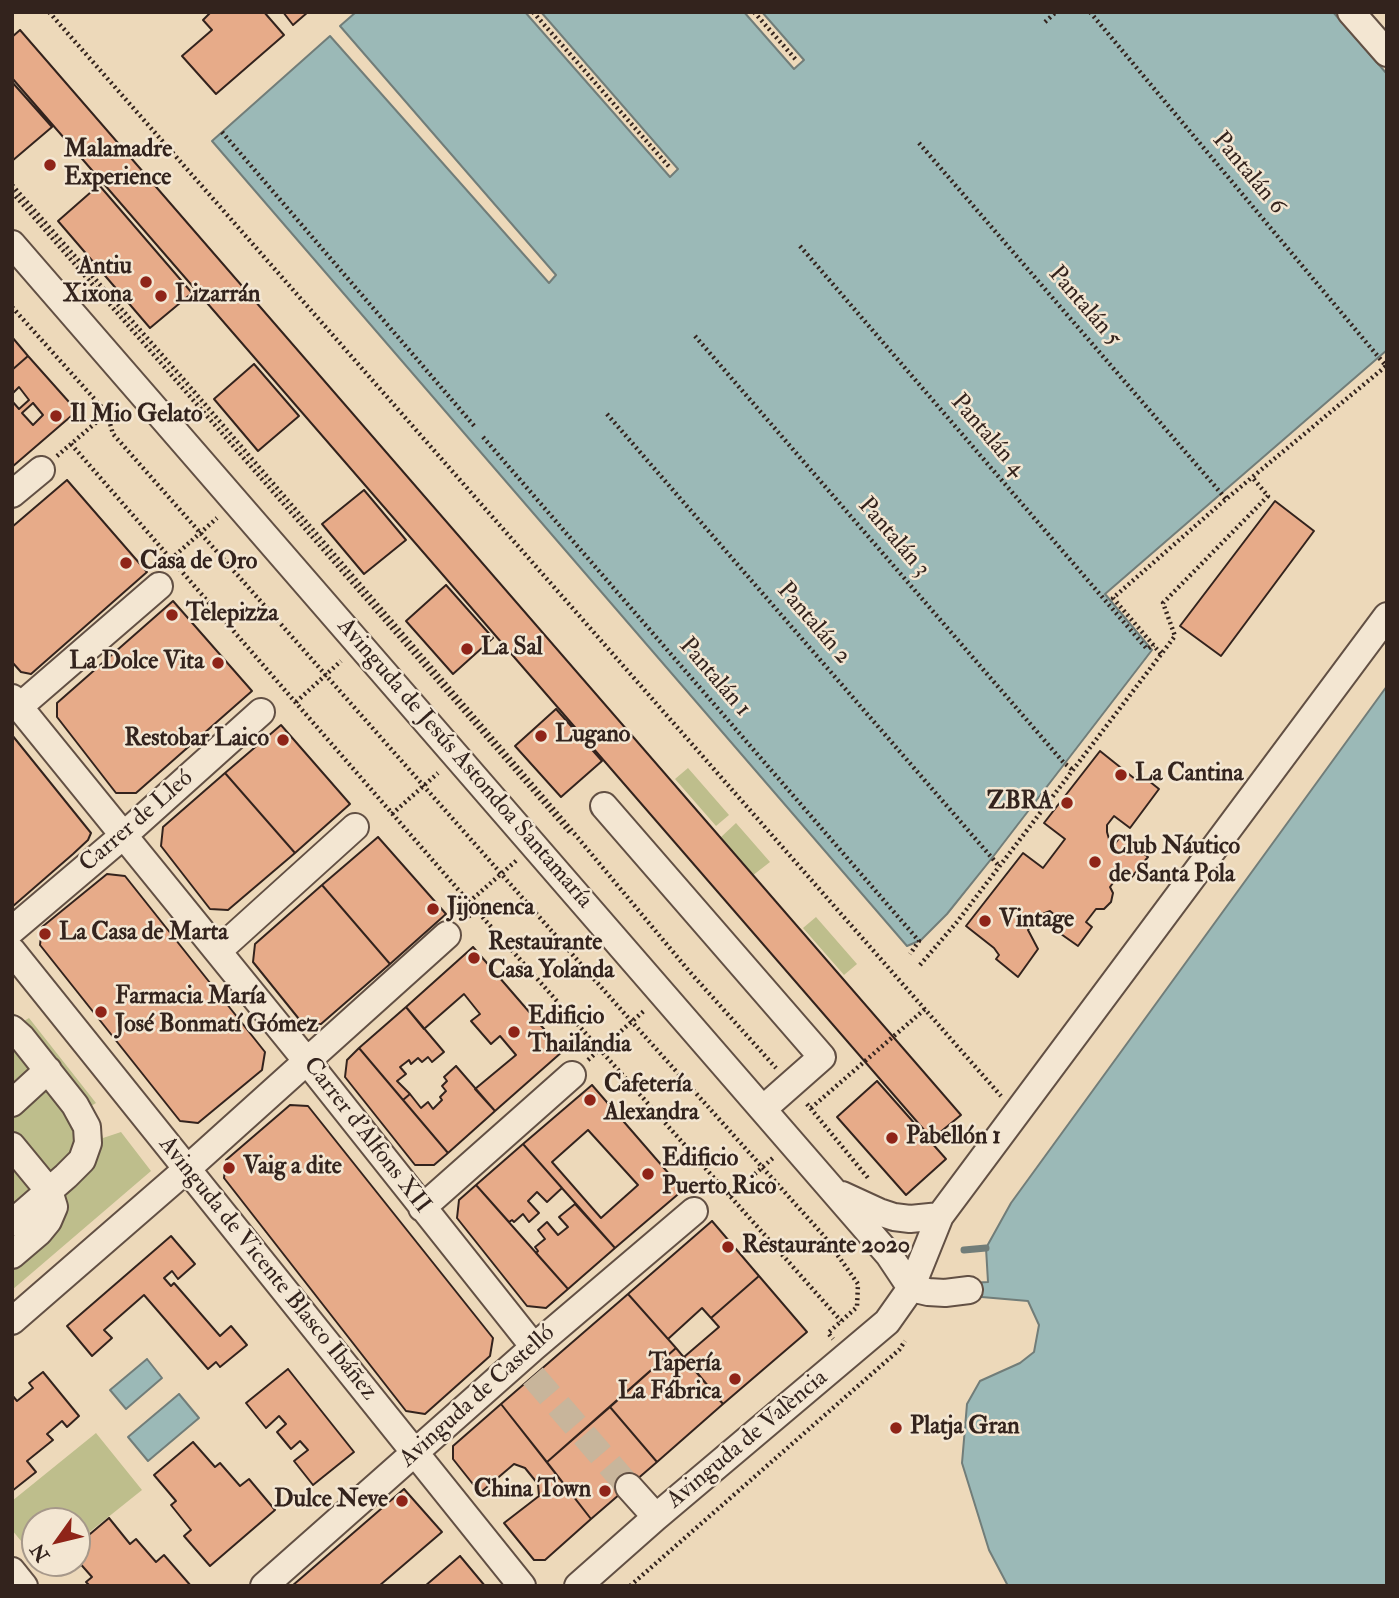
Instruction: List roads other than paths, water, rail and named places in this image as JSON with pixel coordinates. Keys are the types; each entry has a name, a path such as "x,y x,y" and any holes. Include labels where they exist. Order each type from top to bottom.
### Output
{"street":[{"path":"1351,12 1387,53"},
{"name":"Avinguda de Jesús Astondoa Santamaría","path":"12,244 834,1191 889,1255 911,1288"},
{"path":"12,494 41,470"},
{"path":"16,703 159,586"},
{"name":"Avinguda de València","path":"578,1586 887,1322 911,1288 940,1216 1387,616"},
{"name":"Carrer d'Alfons XII","path":"16,703 306,1060 422,1208 528,1361"},
{"name":"Carrer de Lleó","path":"12,930 124,835 261,712"},
{"path":"604,806 822,1057 763,1109"},
{"path":"218,951 355,827"},
{"path":"12,1321 187,1169 447,935"},
{"name":"Avinguda de Vicente Blasco Ibáñez","path":"12,951 522,1586"},
{"path":"12,1029 75,1105 87,1127 88,1143 82,1160 12,1223"},
{"path":"12,1103 48,1070"},
{"path":"422,1208 572,1075"},
{"path":"12,1146 49,1191 54,1207 39,1232 12,1255"},
{"path":"834,1191 894,1217 910,1219 940,1216"},
{"name":"Avinguda de Castelló","path":"264,1586 415,1453 528,1361 694,1211"},
{"path":"911,1288 945,1293 969,1290"},
{"path":"629,1487 656,1517"},
{"path":"12,1571 24,1586"}],"water":[{"path":"356,12 525,12 670,177 678,169 541,12 744,12 794,69 804,60 762,12 1333,12 1387,74 1387,350 1105,594 1152,650 992,858 947,914 921,940 907,946 212,141 330,36 549,283 556,275 340,26"},
{"path":"1387,686 1387,1586 1008,1586 989,1550 962,1463 967,1404 980,1381 1020,1363 1034,1352 1039,1325 1028,1301 970,1296 969,1283 988,1282 986,1248 1011,1203"},
{"path":"147,1359 162,1378 126,1409 110,1390"},
{"path":"179,1394 199,1418 148,1461 128,1437"}],"waterway":[{"path":"964,1250 986,1248"}],"tunnel":[{"path":"533,1376 629,1487"}],"place":[{"name":"Malamadre Experience","path":"50,165"},
{"name":"Antiu Xixona","path":"146,282"},
{"name":"Lizarrán","path":"161,296"},
{"name":"Il Mio Gelato","path":"56,416"},
{"name":"Casa de Oro","path":"126,563"},
{"name":"Telepizza","path":"172,615"},
{"name":"La Sal","path":"467,649"},
{"name":"La Dolce Vita","path":"218,663"},
{"name":"Lugano","path":"541,736"},
{"name":"Restobar Laico","path":"283,740"},
{"name":"La Cantina","path":"1121,775"},
{"name":"ZBRA","path":"1067,803"},
{"name":"Club Náutico de Santa Pola","path":"1095,862"},
{"name":"Jijonenca","path":"433,909"},
{"name":"Vintage","path":"985,921"},
{"name":"La Casa de Marta","path":"45,934"},
{"name":"Restaurante Casa Yolanda","path":"474,958"},
{"name":"Farmacia María José Bonmatí Gómez","path":"101,1012"},
{"name":"Edificio Thailandia","path":"514,1032"},
{"name":"Cafetería Alexandra","path":"590,1100"},
{"name":"Pabellón 1","path":"892,1138"},
{"name":"Vaig a dite","path":"229,1168"},
{"name":"Edificio Puerto Rico","path":"648,1174"},
{"name":"Restaurante 2020","path":"728,1247"},
{"name":"Tapería La Fábrica","path":"735,1379"},
{"name":"Platja Gran","path":"896,1428"},
{"name":"China Town","path":"605,1491"},
{"name":"Dulce Neve","path":"402,1501"}]}
